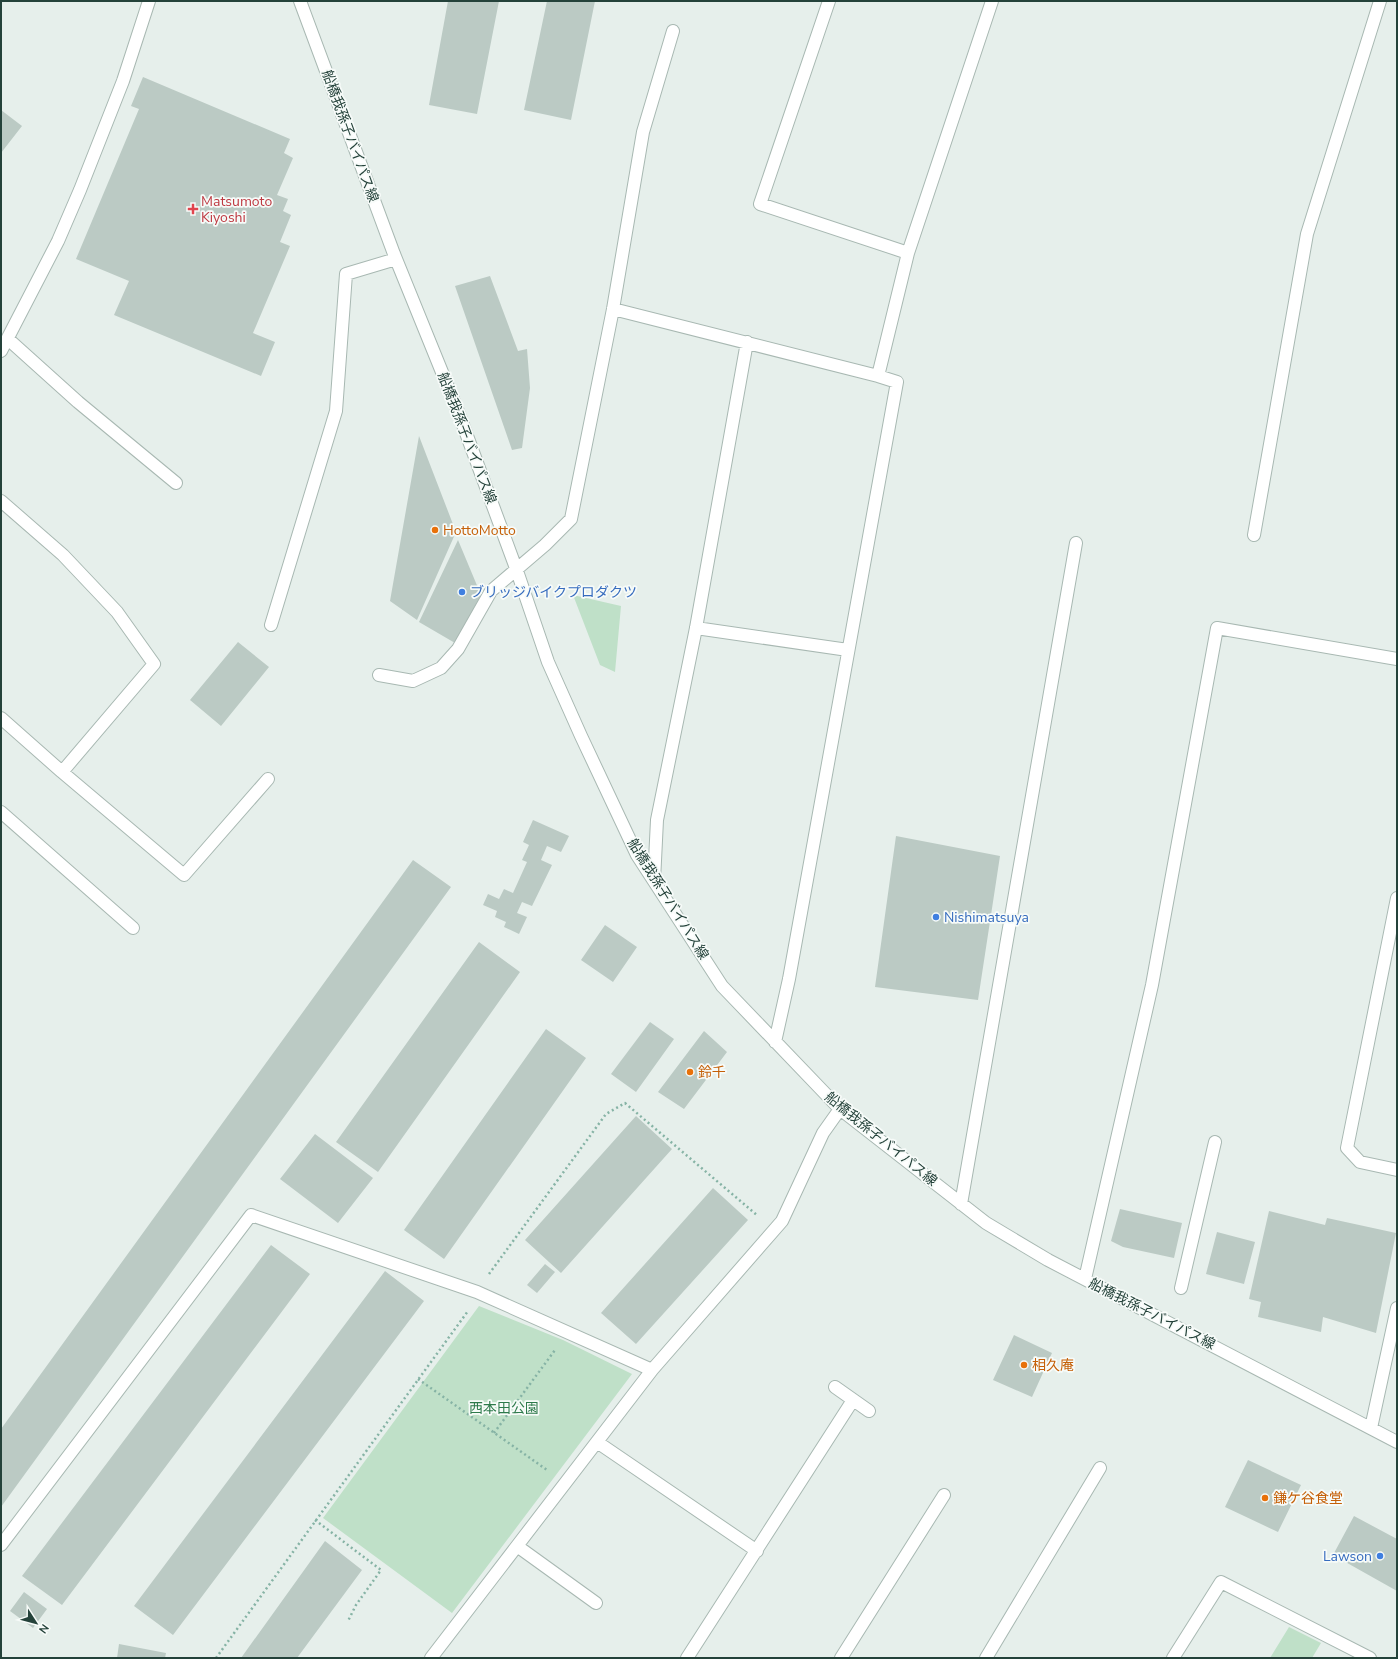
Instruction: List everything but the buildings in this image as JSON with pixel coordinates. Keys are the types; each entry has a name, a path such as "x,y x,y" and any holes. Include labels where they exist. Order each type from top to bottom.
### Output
{"street":[{"path":"1,351 58,241 80,190 123,81 149,1"},
{"name":"船橋我孫子バイパス線","path":"300,1 396,259 459,414 517,571 548,662 637,855 722,986 840,1109 986,1223 1048,1260 1397,1442"},
{"path":"829,1 760,204 908,253"},
{"path":"878,376 908,253 992,1"},
{"path":"1254,535 1308,234 1380,1"},
{"path":"379,675 413,681 441,668 458,649 491,592 517,571 571,519 613,309 643,132 673,31"},
{"path":"271,625 336,411 346,274 396,259"},
{"path":"613,309 747,342 897,382 789,979 775,1042"},
{"path":"8,339 78,402 176,483"},
{"path":"654,880 657,820 696,628 747,342"},
{"path":"1,501 63,555 111,606 154,664 62,772"},
{"path":"961,1204 1076,543"},
{"path":"696,628 848,650"},
{"path":"1085,1279 1152,985 1217,628 1397,659"},
{"path":"1,718 62,772 184,875 268,779"},
{"path":"1,812 133,928"},
{"path":"1397,898 1347,1148 1360,1162 1397,1170"},
{"path":"431,1658 652,1370 782,1220 823,1133 840,1109"},
{"path":"1181,1288 1216,1142"},
{"path":"1,1545 251,1215 477,1292 652,1370"},
{"path":"1370,1428 1397,1308"},
{"path":"834,1387 870,1411"},
{"path":"687,1658 853,1400"},
{"path":"597,1442 756,1551"},
{"path":"986,1658 1100,1468"},
{"path":"841,1658 944,1495"},
{"path":"517,1546 596,1603"},
{"path":"1173,1658 1221,1582 1370,1658"}],"path":[{"path":"488,1276 606,1114 625,1103 758,1217"},
{"path":"216,1658 470,1307"},
{"path":"494,1433 568,1333"},
{"path":"418,1379 551,1473"},
{"path":"315,1520 381,1570 356,1605 348,1621"}],"green space":[{"path":"573,595 621,606 615,672 600,665"},
{"name":"西本田公園","path":"479,1306 563,1340 632,1374 452,1613 323,1518"},
{"path":"1289,1627 1321,1643 1312,1658 1270,1658"}],"place":[{"name":"Matsumoto Kiyoshi","path":"193,209"},
{"name":"HottoMotto","path":"435,530"},
{"name":"ブリッジバイクプロダクツ","path":"462,592"},
{"name":"Nishimatsuya","path":"936,917"},
{"name":"鈴千","path":"690,1072"},
{"name":"相久庵","path":"1024,1365"},
{"name":"鎌ケ谷食堂","path":"1265,1498"},
{"name":"Lawson","path":"1380,1556"}]}
